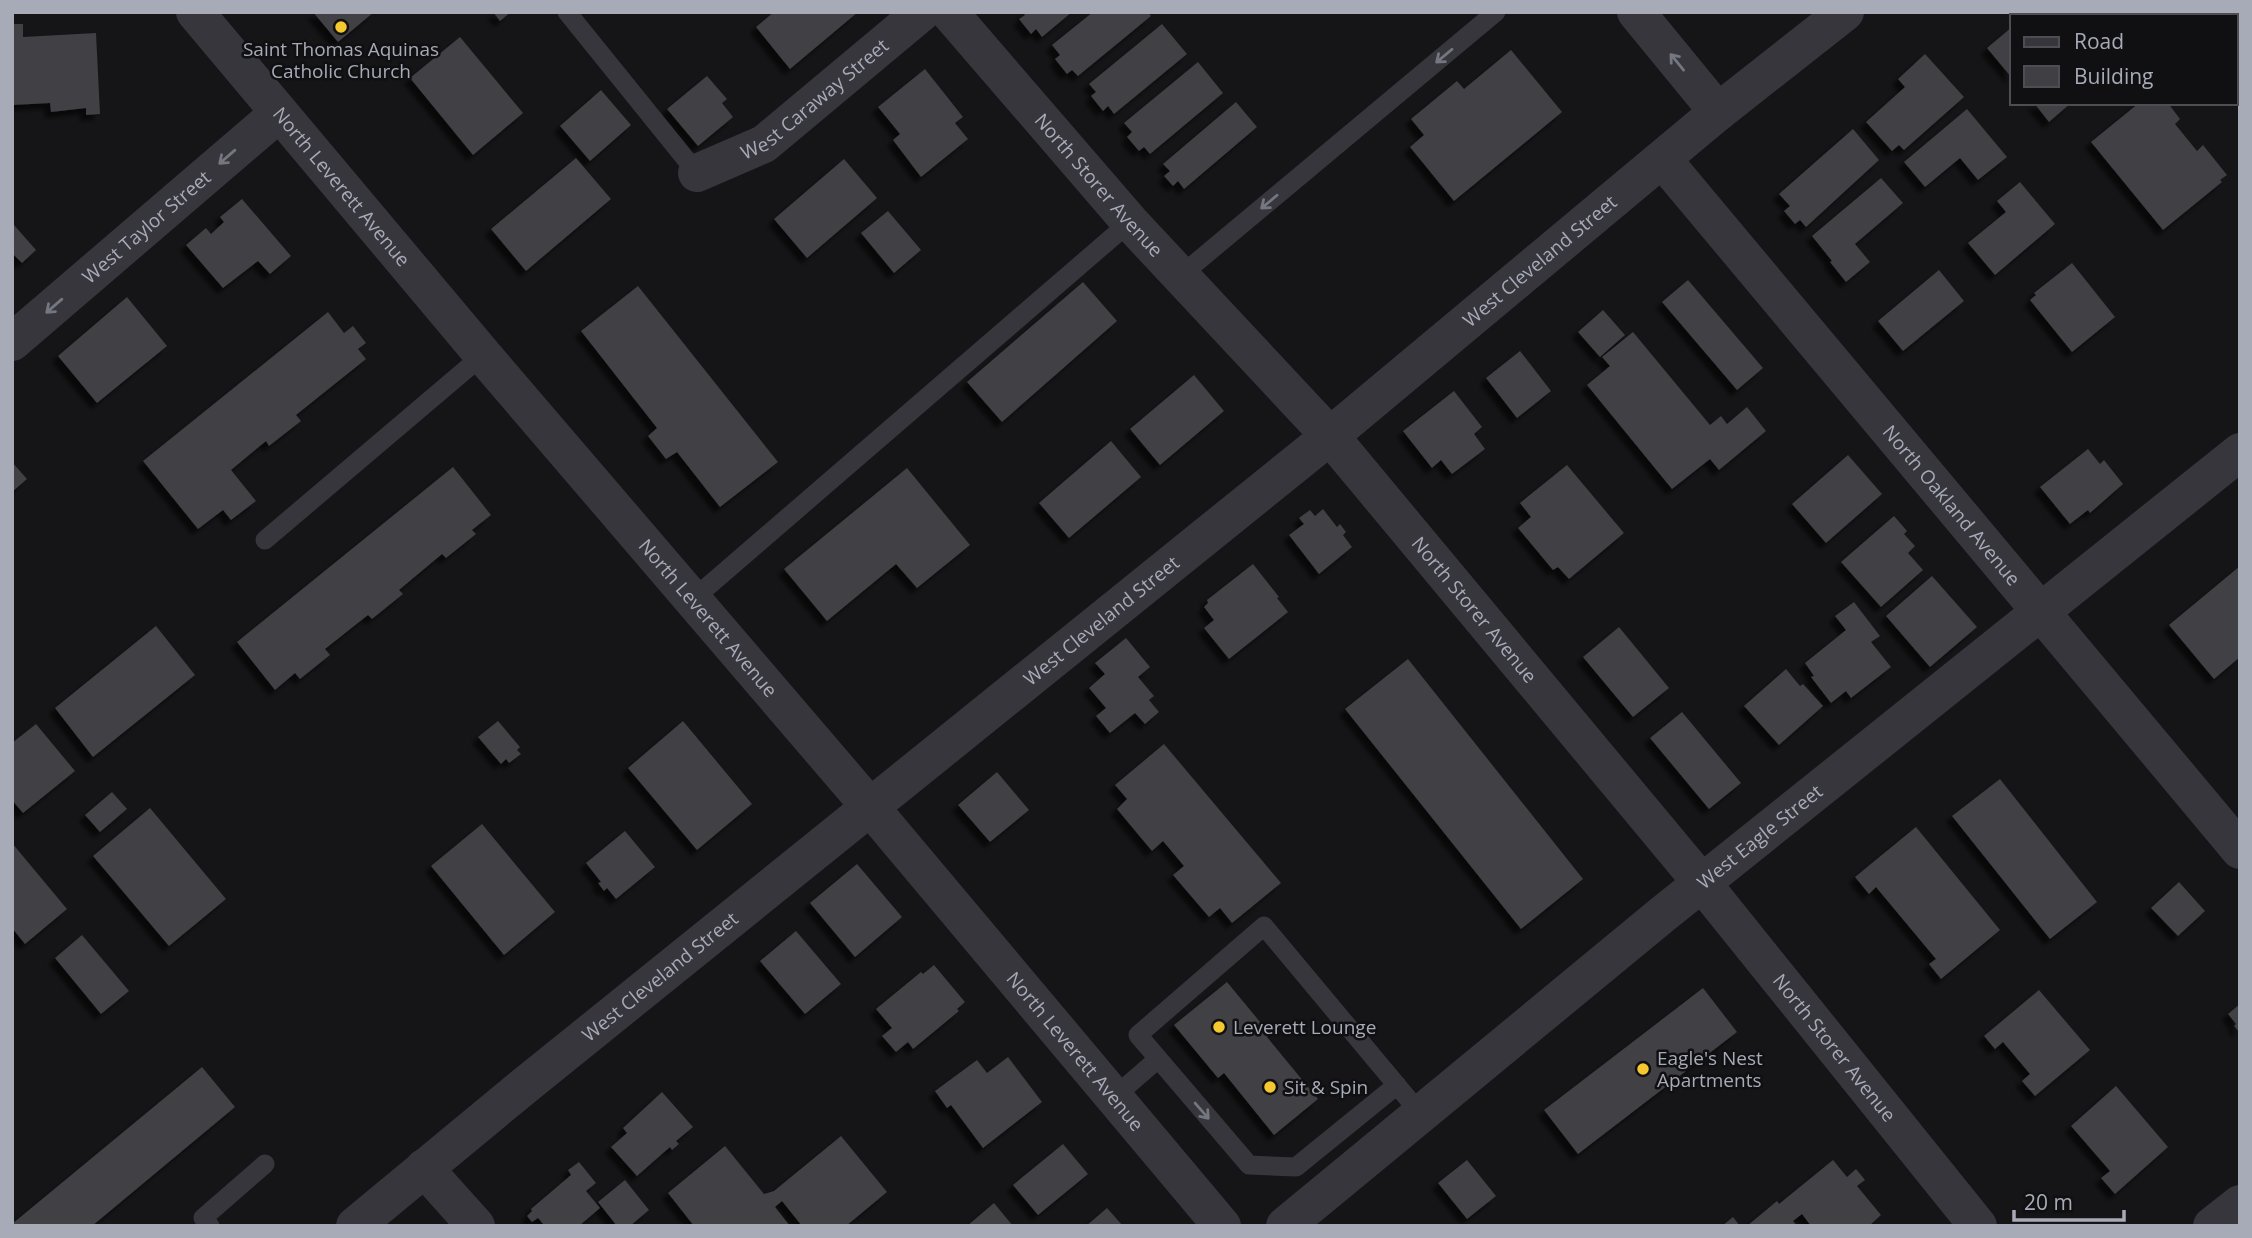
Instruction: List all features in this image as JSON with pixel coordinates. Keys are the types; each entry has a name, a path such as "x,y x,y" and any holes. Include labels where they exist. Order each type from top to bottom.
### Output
{"street":[{"name":"North Leverett Avenue","path":"195,12 1222,1226"},
{"name":"West Caraway Street","path":"697,173 764,144 922,12"},
{"name":"North Storer Avenue","path":"949,12 1130,222 1330,436 1702,883 1978,1226"},
{"path":"1636,12 1718,112"},
{"name":"West Cleveland Street","path":"355,1226 1330,436 1718,112 1845,12"},
{"name":"West Taylor Street","path":"12,342 279,113"},
{"name":"North Oakland Avenue","path":"1663,160 2240,850"},
{"name":"West Eagle Street","path":"1285,1226 1408,1099 1702,883 2240,452"},
{"path":"424,1168 476,1226"},
{"path":"2212,1226 2240,1204"}],"lane":[{"path":"567,12 697,173"},
{"path":"1180,276 1496,12"},
{"path":"692,600 1130,222"},
{"path":"265,540 483,355"},
{"path":"1264,926 1408,1099 1296,1167 1249,1165 1138,1035 1264,926"},
{"path":"1114,1097 1158,1059"},
{"path":"210,1226 203,1218 265,1164"}],"building":[{"name":"Saint Thomas Aquinas Catholic Church","path":"313,12 374,12 338,42"},
{"path":"493,12 511,12 500,21"},
{"path":"774,12 858,12 790,69 756,27"},
{"path":"1022,12 1072,12 1042,37 1036,29 1031,34 1019,19 1025,15"},
{"path":"1093,12 1148,12 1151,16 1078,76 1072,70 1067,74 1055,59 1060,55 1052,45"},
{"path":"2102,12 2104,14 2027,14"},
{"path":"12,24 23,24 23,37 96,33 100,114 86,115 86,108 51,112 50,103 12,105"},
{"path":"1162,24 1187,54 1114,114 1108,106 1103,111 1091,96 1096,92 1089,84"},
{"path":"2010,29 2010,76 1987,48"},
{"path":"460,37 523,113 473,155 410,78"},
{"path":"1511,50 1562,112 1454,201 1410,147 1424,135 1411,119 1457,81 1464,89"},
{"path":"1925,54 1964,97 1904,150 1899,145 1892,151 1866,122 1905,87 1898,79"},
{"path":"1198,62 1223,93 1150,154 1144,147 1139,151 1127,137 1132,132 1124,123"},
{"path":"925,69 963,117 955,123 968,139 921,177 893,140 900,134 878,107"},
{"path":"707,76 727,99 722,103 733,117 698,146 667,109"},
{"path":"601,90 631,125 590,161 560,126"},
{"path":"1236,102 1257,127 1184,189 1178,181 1173,186 1164,176 1170,171 1163,164"},
{"path":"2036,105 2069,105 2049,122"},
{"path":"2137,105 2170,105 2180,119 2175,124 2197,151 2203,145 2227,175 2163,230 2091,142"},
{"path":"1967,109 2007,157 1978,180 1960,158 1925,187 1904,162"},
{"path":"1853,129 1879,160 1806,227 1800,220 1795,224 1784,211 1790,206 1779,194"},
{"path":"576,158 611,199 526,271 491,229"},
{"path":"844,159 877,198 807,258 774,219"},
{"path":"1881,178 1903,203 1855,244 1870,262 1846,282 1812,236"},
{"path":"2020,182 2055,224 1995,275 1968,243 2006,212 1997,201"},
{"path":"242,199 291,256 270,274 258,261 223,288 186,245 206,228 211,234 224,222 220,217"},
{"path":"888,211 921,250 894,273 861,233"},
{"path":"14,225 36,250 22,263 12,253"},
{"path":"2072,263 2115,317 2072,352 2030,300 2036,295 2034,293"},
{"path":"1939,270 1964,301 1903,351 1878,321"},
{"path":"1688,280 1763,368 1737,390 1662,302"},
{"path":"1083,282 1117,321 1002,422 967,382"},
{"path":"638,286 778,462 720,507 677,452 666,459 648,436 657,428 581,331"},
{"path":"127,297 167,346 97,403 58,356"},
{"path":"1603,310 1625,335 1600,357 1578,332"},
{"path":"328,312 344,333 353,326 366,343 358,349 366,359 296,415 301,421 269,446 266,441 231,470 256,501 231,520 223,510 198,529 143,461"},
{"path":"1633,332 1710,425 1721,416 1727,424 1747,407 1766,431 1719,470 1710,459 1672,489 1587,385 1610,366 1602,357"},
{"path":"1520,351 1551,391 1517,418 1486,378"},
{"path":"1194,375 1224,411 1160,465 1130,429"},
{"path":"1454,391 1482,427 1474,434 1485,449 1452,474 1441,460 1432,468 1403,431"},
{"path":"1111,441 1141,477 1069,538 1039,503"},
{"path":"2088,449 2100,464 2104,460 2123,484 2090,513 2088,510 2070,524 2040,487"},
{"path":"1848,455 1882,494 1826,543 1792,504"},
{"path":"12,462 27,479 12,492"},
{"path":"1567,465 1624,533 1569,579 1558,567 1553,570 1518,528 1531,517 1520,503"},
{"path":"453,467 491,515 472,530 476,534 446,558 442,554 399,590 403,594 372,619 368,615 325,649 330,655 300,679 295,673 275,690 237,642"},
{"path":"907,468 970,545 917,588 896,564 827,621 784,569"},
{"path":"1323,509 1337,527 1340,524 1346,532 1343,535 1352,547 1319,574 1289,535 1304,524 1299,518 1310,510 1315,516"},
{"path":"1894,516 1907,531 1904,534 1915,546 1908,553 1923,570 1881,607 1841,562"},
{"path":"1253,564 1288,612 1229,659 1204,628 1214,620 1204,607 1208,603 1207,600"},
{"path":"2240,566 2240,657 2214,679 2169,625"},
{"path":"1932,576 1977,627 1930,667 1886,616"},
{"path":"1854,602 1880,636 1871,642 1891,667 1851,698 1846,691 1831,703 1811,677 1814,676 1805,663 1846,630 1835,616"},
{"path":"156,626 195,675 93,757 55,708"},
{"path":"1619,627 1669,688 1633,717 1583,657"},
{"path":"1126,638 1150,667 1138,677 1154,696 1149,700 1159,712 1145,724 1135,713 1110,733 1096,716 1106,708 1089,688 1105,674 1095,663"},
{"path":"1408,659 1583,879 1521,929 1345,709"},
{"path":"1786,669 1800,686 1803,684 1823,706 1779,745 1744,706"},
{"path":"1682,712 1741,783 1709,809 1650,738"},
{"path":"498,721 520,747 517,750 521,754 509,763 506,759 501,764 478,737"},
{"path":"683,721 752,804 697,850 628,768"},
{"path":"36,724 75,771 23,813 12,800 12,743"},
{"path":"1164,744 1281,883 1232,923 1220,908 1209,917 1173,875 1184,866 1163,841 1152,851 1117,809 1127,799 1115,785"},
{"path":"997,772 1029,810 990,842 958,805"},
{"path":"2000,779 2097,902 2050,939 1952,816"},
{"path":"112,792 127,809 100,832 85,815"},
{"path":"150,808 226,899 169,946 93,856"},
{"path":"482,824 555,912 504,955 431,866"},
{"path":"1916,827 2000,930 1941,979 1929,964 1936,959 1876,887 1869,894 1855,877"},
{"path":"625,831 655,867 616,899 607,888 604,891 598,883 601,882 586,863"},
{"path":"12,843 67,909 25,944 12,928"},
{"path":"857,864 902,917 855,957 810,903"},
{"path":"2179,882 2205,911 2178,936 2151,908"},
{"path":"796,931 841,984 805,1014 760,961"},
{"path":"82,935 129,991 101,1014 55,958"},
{"path":"934,965 965,1002 957,1009 959,1011 913,1049 908,1042 896,1052 882,1036 892,1028 876,1009 921,972 923,974"},
{"path":"1227,982 1270,1034 1267,1037 1318,1099 1274,1135 1224,1073 1218,1078 1174,1025"},
{"name":"Eagle's Nest Apartments","path":"1703,988 1737,1032 1578,1154 1544,1110"},
{"path":"2039,990 2090,1050 2035,1096 2022,1081 2030,1074 2003,1042 1995,1049 1984,1036"},
{"path":"2240,1004 2240,1033 2228,1014"},
{"path":"1008,1057 1042,1102 983,1148 951,1105 947,1108 935,1091 977,1060 987,1073"},
{"path":"202,1067 235,1107 92,1226 12,1226 12,1224"},
{"path":"2116,1086 2168,1147 2115,1194 2101,1178 2110,1171 2071,1126"},
{"path":"662,1092 693,1127 676,1141 679,1144 672,1150 670,1147 637,1176 611,1147 627,1133 623,1128"},
{"path":"841,1136 887,1192 846,1226 802,1226 782,1201 775,1207 790,1226 694,1226 668,1193 725,1146 764,1194 774,1191"},
{"path":"1063,1144 1088,1174 1038,1215 1013,1185"},
{"path":"1467,1160 1496,1196 1467,1219 1438,1183"},
{"path":"1833,1160 1847,1177 1856,1169 1865,1180 1857,1186 1881,1215 1869,1226 1811,1226 1802,1214 1793,1221 1797,1226 1747,1226 1777,1201 1779,1204"},
{"path":"579,1162 596,1183 586,1191 600,1208 579,1226 545,1226 538,1218 532,1222 527,1216 531,1209 571,1175 568,1170"},
{"path":"625,1180 649,1210 630,1226 617,1226 598,1202"},
{"path":"994,1203 1013,1226 967,1226"},
{"path":"1107,1208 1123,1226 1086,1226"},
{"path":"1733,1217 1740,1226 1722,1226"}],"place":[{"name":"Saint Thomas Aquinas Catholic Church","path":"341,27"},
{"name":"Leverett Lounge","path":"1219,1027"},
{"name":"Eagle's Nest Apartments","path":"1643,1069"},
{"name":"Sit & Spin","path":"1270,1087"}]}
